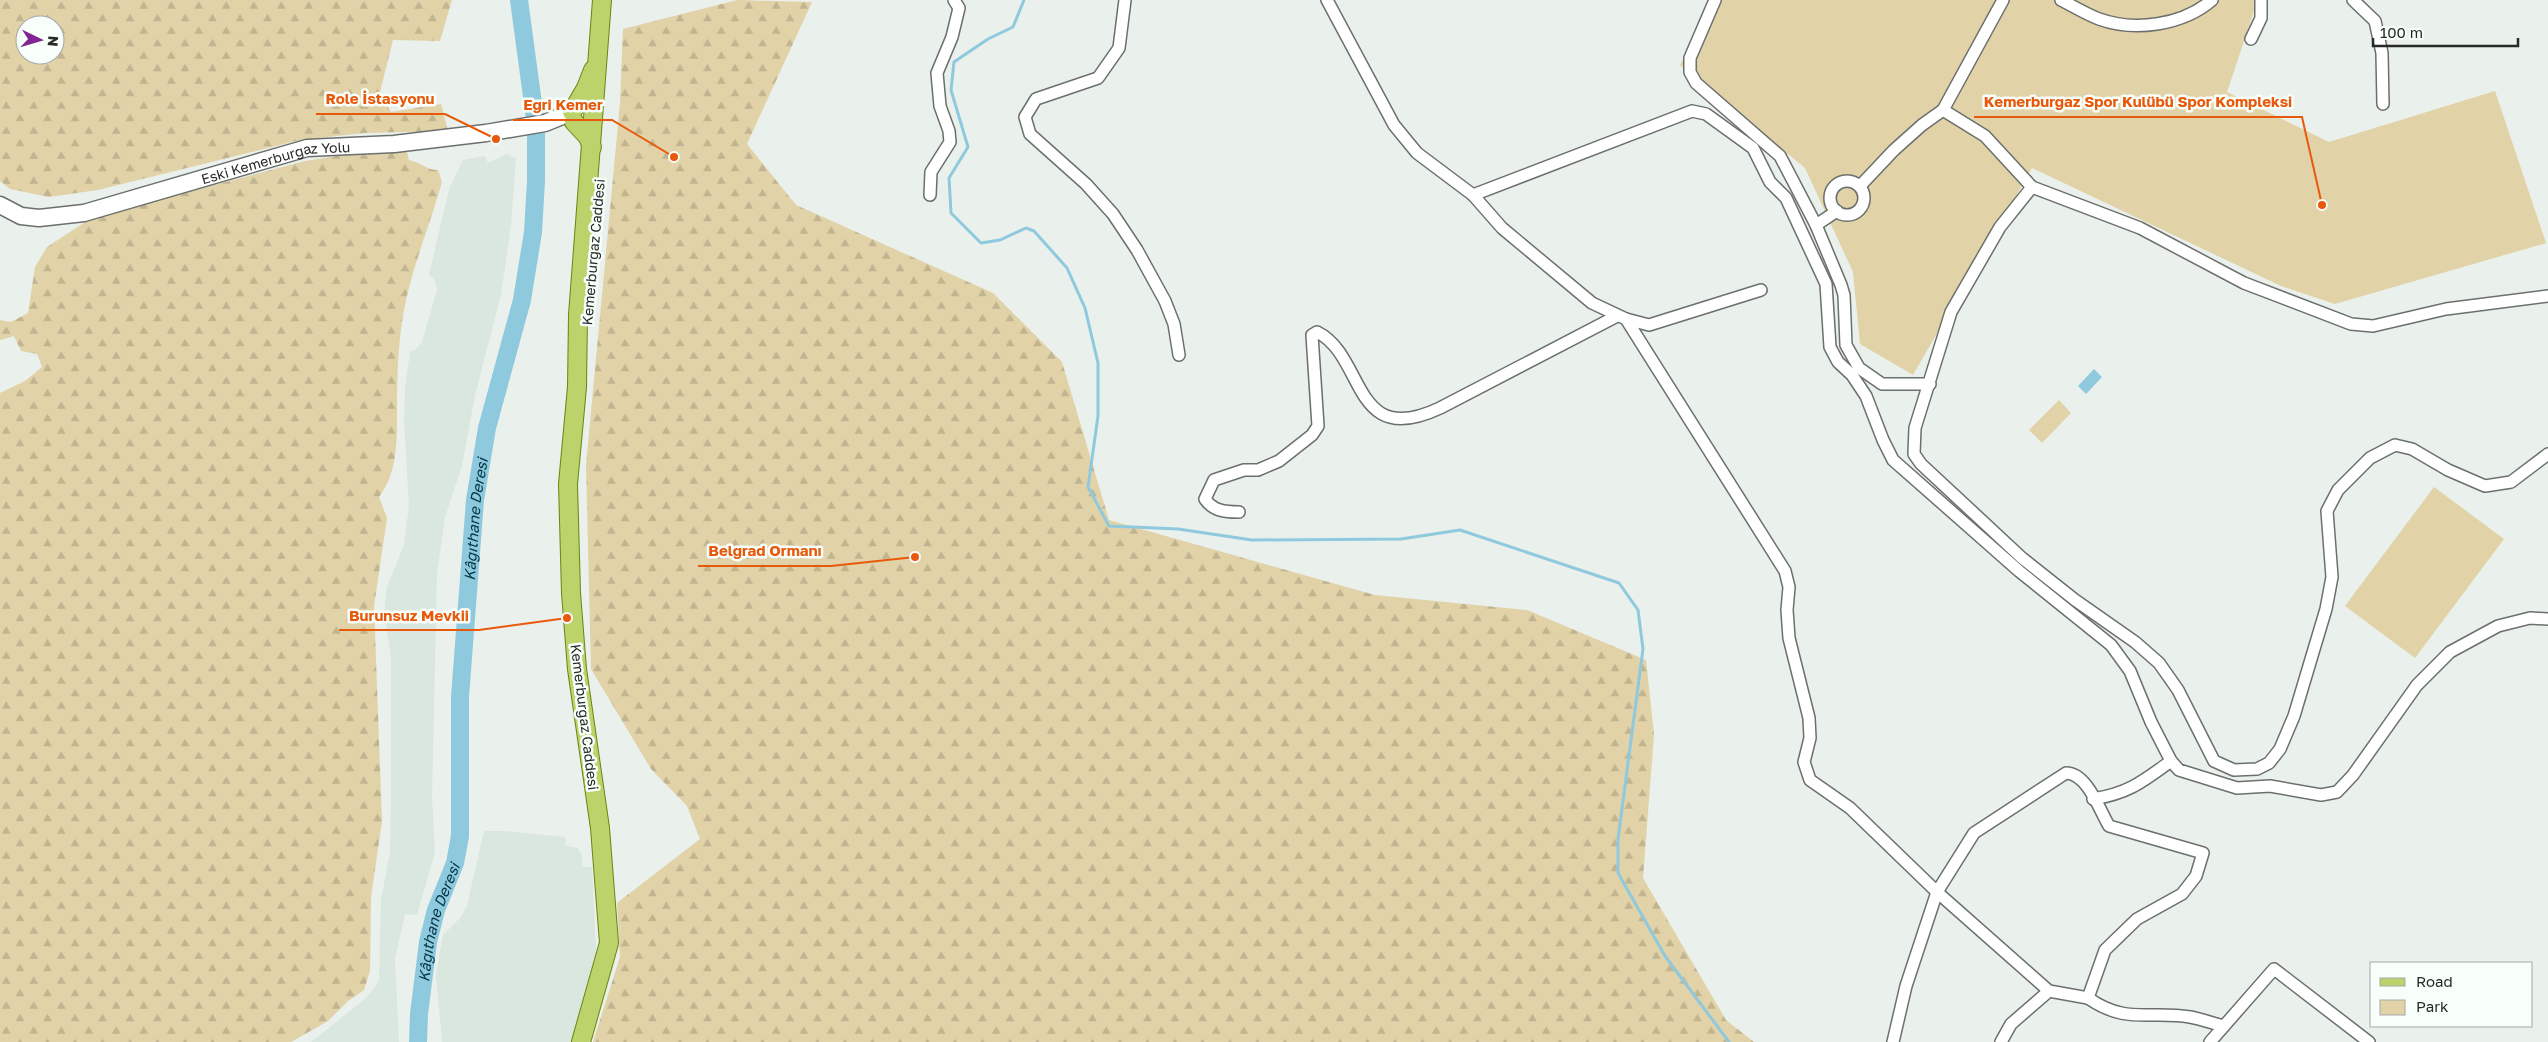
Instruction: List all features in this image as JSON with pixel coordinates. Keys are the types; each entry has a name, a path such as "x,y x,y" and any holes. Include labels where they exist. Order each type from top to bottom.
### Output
{"main road":[{"path":"598,116 602,0"},
{"path":"598,116 614,0"},
{"path":"562,119 586,88 599,53"},
{"path":"562,119 585,110 598,116"},
{"name":"Kemerburgaz Caddesi","path":"581,1042 608,944 600,828 577,669 571,593 568,484 577,387 578,315 592,147 598,116"},
{"name":"Kemerburgaz Caddesi","path":"577,387 582,366 587,322 598,116"},
{"path":"562,119 588,137 592,147"},
{"name":"Eski Kemerburgaz Yolu","path":"0,205 21,216 56,217 84,213 307,148 394,144 511,130 562,119"}],"street":[{"path":"930,195 931,172 950,142 949,131 940,106 938,73 952,37 960,8 954,0"},
{"path":"1125,0 1119,48 1098,78 1036,99 1025,117 1030,134 1086,184 1113,214 1137,250 1168,308 1174,324 1179,355"},
{"path":"1327,0 1394,125 1406,141 1417,153 1473,195 1502,228 1592,303 1622,317 1649,324 1761,290"},
{"path":"1715,0 1690,58 1690,72 1696,83 1780,156 1816,225 1844,295 1846,344 1855,362 1870,377 1882,384 1930,384"},
{"path":"1860,186 1901,144 1943,110 2003,0"},
{"path":"2061,0 2099,19 2131,26 2160,24 2182,17 2204,7 2212,0"},
{"path":"2251,39 2261,18 2260,0"},
{"path":"2353,0 2375,21 2382,53 2383,104"},
{"path":"1943,110 1985,136 2032,187 2140,228 2244,283 2358,325 2373,326 2446,309 2548,296"},
{"path":"1473,195 1692,111 1706,114 1753,148 1770,182 1786,198 1826,284 1830,347 1838,362 1852,375 1866,396 1893,460 2019,571 2111,645 2130,671 2171,761 2179,770 2236,788 2270,786 2322,795 2337,792 2353,775 2417,684 2450,652 2498,626 2530,618 2548,619"},
{"path":"1844,180 1850,180 1860,186 1865,196 1862,207 1853,214 1837,212 1833,207 1830,196 1834,186 1844,180"},
{"path":"2032,187 2000,227 1951,312 1930,384 1914,428 1914,454 1921,464 2022,558 2075,600 2136,642 2159,663 2178,690 2214,761 2234,770 2257,769 2269,763 2280,749 2294,716 2326,608 2332,577 2327,511 2338,490 2370,458 2395,445 2412,449 2448,470 2485,486 2511,482 2548,454"},
{"path":"1816,225 1837,212"},
{"path":"1238,512 1224,512 1210,506 1205,499 1214,480 1244,470 1258,470 1279,461 1312,435 1318,426 1312,335 1317,332 1332,343 1360,392 1375,410 1390,416 1408,419 1421,417 1440,408 1622,317"},
{"path":"1622,317 1788,579 1788,629 1810,729 1804,762 1806,774 1814,783 1850,808 1937,892 2049,991 2088,998 2104,1009 2133,1016 2189,1017 2224,1026"},
{"path":"2093,799 2118,795 2135,787 2171,761"},
{"path":"1893,1042 1906,986 1937,892 1974,834 2051,781 2066,773 2073,773 2084,780 2109,826 2203,853 2196,876 2182,894 2138,919 2105,950 2088,998"},
{"path":"2210,1042 2274,969 2369,1042"},
{"path":"2001,1042 2011,1024 2049,991"}],"shaded area":[{"path":"507,154 516,158 511,226 501,295 475,395 462,466 445,517 437,574 432,797 435,852 417,915 405,914 395,959 399,1042 311,1042 364,1000 379,980 381,900 390,851 391,798 391,657 384,613 387,587 404,545 409,505 404,422 405,389 410,352 415,350 422,342 437,290 434,279 429,275 449,189 463,160 485,156 488,163"},
{"path":"484,831 506,831 565,837 566,846 578,848 582,855 582,867 592,867 596,950 573,1042 442,1042 436,975 443,935 461,917 467,906"}],"green space":[{"path":"0,0 452,0 440,41 393,40 380,92 391,112 441,104 448,131 364,133 300,140 98,190 49,197 10,189 0,181"},
{"path":"737,0 812,2 747,144 796,205 993,293 1062,362 1109,520 1375,595 1527,610 1646,660 1654,734 1643,878 1726,1020 1754,1042 593,1042 620,957 617,903 700,839 687,806 651,769 591,669 586,465 620,103 623,29"},
{"path":"1715,0 2253,0 2256,5 2227,92 2329,142 2495,91 2546,243 2335,304 2281,286 2032,168 1913,375 1860,344 1853,272 1805,168 1680,65"},
{"path":"368,151 407,152 409,160 430,169 438,170 442,182 404,310 398,360 395,455 390,477 379,497 387,518 374,606 382,821 371,897 370,971 364,990 348,1001 328,1021 291,1042 0,1042 0,393 25,381 42,367 37,354 21,351 14,336 0,340 0,320 11,322 28,313 35,267 47,247 93,217 305,161"},
{"path":"2059,400 2071,413 2042,443 2029,430"},
{"path":"2434,487 2504,539 2415,658 2345,606"}],"water":[{"path":"2094,369 2102,377 2086,394 2078,386"}],"waterway":[{"name":"Kâğıthane Deresi","path":"418,1042 419,1014 428,942 436,910 455,863 460,836 460,697 475,500 487,428 522,300 533,232 536,181 536,126 519,0"},
{"path":"1024,0 1013,27 988,39 954,62 951,90 968,147 949,178 951,213 981,243 1000,240 1026,228 1034,231 1067,268 1085,308 1098,363 1098,416 1088,487 1109,526 1178,529 1252,540 1401,539 1460,530 1619,583 1638,610 1643,649 1618,839 1618,873 1665,956 1729,1042"}],"place":[{"name":"Role İstasyonu","path":"496,139"},
{"name":"Eğri Kemer","path":"674,157"},
{"name":"Kemerburgaz Spor Kulübü Spor Kompleksi","path":"2322,205"},
{"name":"Belgrad Ormanı","path":"915,557"},
{"name":"Burunsuz Mevkii","path":"567,618"}]}
